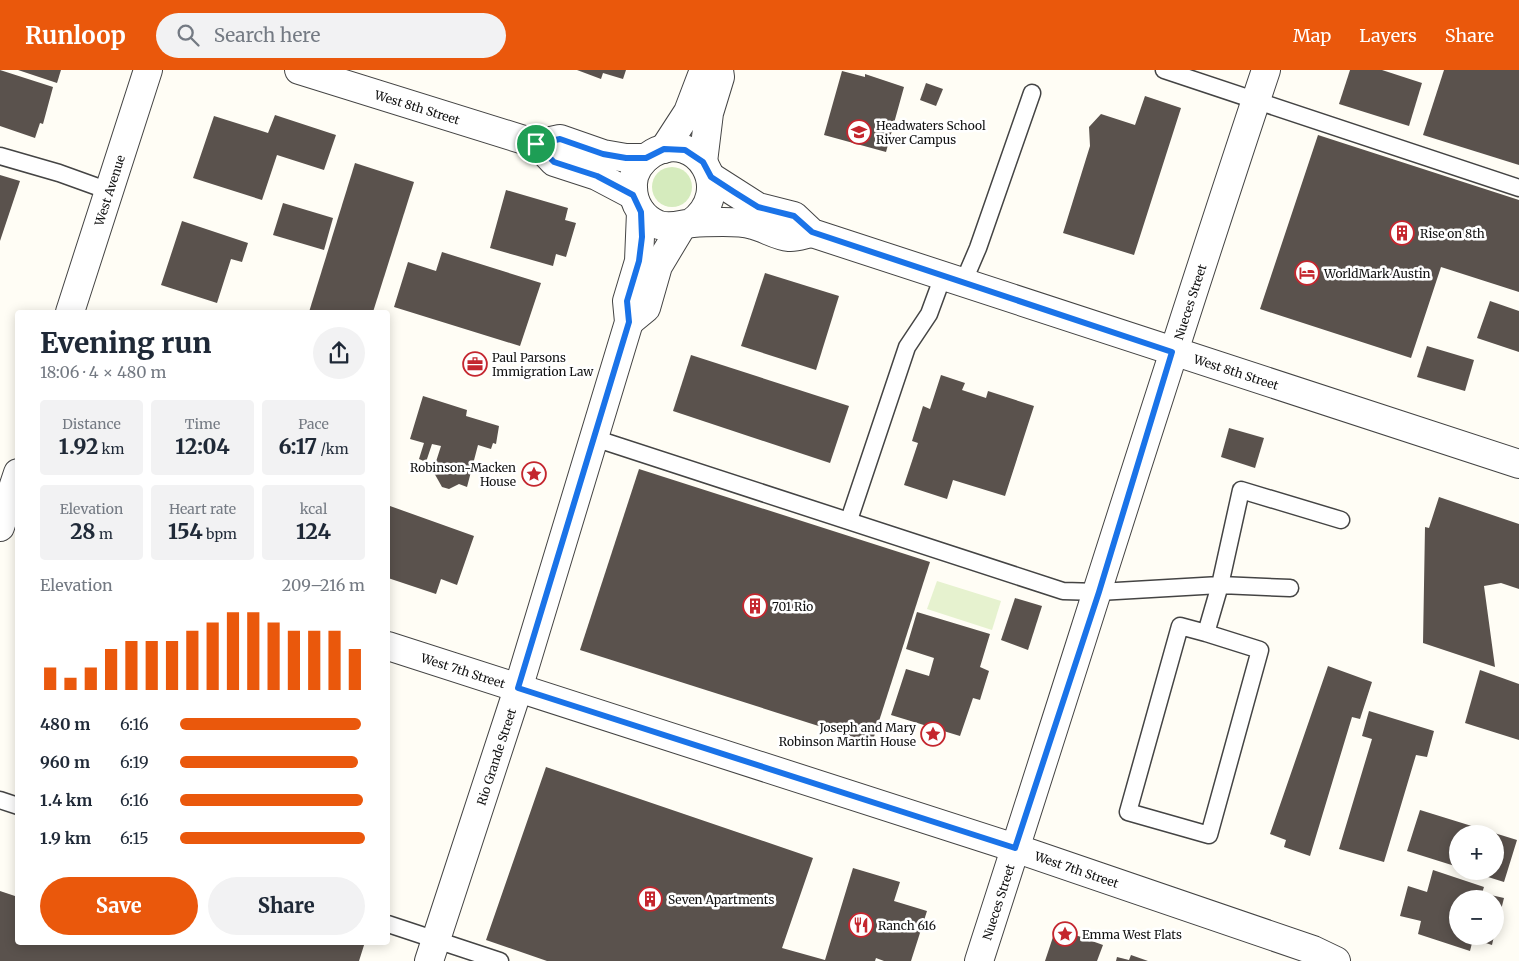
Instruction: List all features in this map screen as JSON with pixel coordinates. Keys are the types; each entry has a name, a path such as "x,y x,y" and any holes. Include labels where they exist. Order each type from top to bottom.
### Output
{"street":[{"name":"West Avenue","path":"71,310 148,70"},
{"name":"West 8th Street","path":"299,70 536,144 554,162 597,176 637,204"},
{"path":"704,70 688,112 635,175 637,204 660,225 686,224 709,204 712,186 707,170 707,123 720,77 719,70"},
{"name":"Nueces Street","path":"978,961 1099,592 1172,352 1266,70"},
{"name":"West 8th Street","path":"536,144 560,139 603,154 626,158 655,153"},
{"path":"655,153 685,150 707,170"},
{"name":"West 8th Street","path":"707,170 758,207 794,216 812,232 1172,352 1519,464"},
{"name":"Rio Grande Street","path":"432,950 518,688 629,322 627,301 639,261 637,204"},
{"name":"West 8th Street","path":"686,224 752,224 789,237 812,232"},
{"name":"Rio Grande Street","path":"629,322 646,308 658,266 686,224"},
{"path":"6,526 15,486"},
{"name":"West 7th Street","path":"390,647 1015,848 1313,950 1336,961"}],"lane":[{"path":"1164,70 1519,188"},
{"path":"849,520 907,347 953,280 978,248 1032,93"},
{"path":"0,156 59,173 109,191"},
{"path":"594,438 1063,590 1099,592 1220,585 1290,588"},
{"path":"1206,633 1220,585 1241,490 1341,520"},
{"path":"1180,626 1206,633 1260,650 1209,835 1128,812 1180,626"},
{"path":"0,800 15,805"},
{"path":"390,925 432,950 500,961"}],"green space":[{"path":"672,167 686,173 692,187 686,201 672,207 658,201 652,187 658,173"},
{"path":"937,581 1001,601 992,630 927,609"}],"building":[{"path":"0,70 53,87 43,124 40,123 35,138 0,126"},
{"path":"18,70 61,70 57,83"},
{"path":"577,70 626,70 623,79 603,73 601,79"},
{"path":"1350,70 1382,70 1422,83 1409,126 1339,104"},
{"path":"1444,70 1519,70 1519,165 1423,135"},
{"path":"842,71 865,77 865,74 904,87 886,152 824,135"},
{"path":"926,83 943,89 936,106 920,100"},
{"path":"1145,96 1181,108 1134,255 1063,233 1090,146 1089,127 1101,114 1135,125"},
{"path":"275,115 336,135 324,170 277,155 262,200 193,178 214,116 268,133"},
{"name":"Rise on 8th","path":"1318,135 1519,200 1519,292 1441,267 1411,358 1260,309"},
{"path":"355,163 414,182 374,310 310,310"},
{"path":"0,175 20,181 0,241"},
{"path":"506,190 568,208 565,220 576,223 566,257 556,254 553,266 490,248"},
{"path":"283,203 333,218 324,250 273,235"},
{"path":"182,221 248,243 242,262 231,259 217,303 161,285"},
{"path":"442,252 541,283 520,346 394,307 408,262 436,271"},
{"path":"765,273 839,296 816,370 741,346"},
{"path":"1490,301 1519,311 1519,352 1477,338"},
{"path":"1427,346 1474,360 1465,391 1417,377"},
{"path":"691,355 849,406 830,463 673,411"},
{"path":"941,375 965,383 962,390 986,398 988,391 1034,406 1005,496 953,480 947,499 904,485 918,443 912,441 923,406 930,409"},
{"path":"423,396 467,410 466,416 499,426 496,444 493,443 491,449 478,445 467,487 459,484 449,489 442,487 433,471 441,446 432,444 426,462 419,459 424,443 410,439"},
{"path":"1229,428 1264,438 1255,468 1221,457"},
{"name":"701 Rio","path":"639,469 930,562 872,743 580,650"},
{"path":"1439,497 1519,524 1519,589 1501,583 1484,586 1495,667 1423,643 1425,527 1429,528"},
{"path":"390,506 474,536 457,585 441,579 436,594 390,579"},
{"path":"1015,598 1042,606 1028,650 1001,640"},
{"path":"917,612 990,634 980,667 989,671 980,700 973,698 960,736 891,715 906,669 929,676 934,658 906,649"},
{"path":"1328,666 1372,682 1360,719 1352,717 1310,856 1284,847 1286,840 1270,834"},
{"path":"1480,670 1519,684 1519,740 1465,723"},
{"path":"1369,711 1434,731 1427,757 1416,755 1384,862 1339,849 1372,739 1362,736"},
{"name":"Seven Apartments","path":"546,767 813,858 782,948 825,960 853,868 900,882 894,901 927,911 911,961 884,961 876,958 875,961 547,961 486,940"},
{"path":"1420,810 1468,825 1449,825 1449,864 1407,851"},
{"path":"1504,836 1517,840 1504,882 1498,880 1504,880"},
{"path":"1433,870 1449,875 1449,880 1463,880 1484,887 1483,890 1449,890 1449,944 1418,934 1421,921 1400,916 1408,886 1427,892"},
{"path":"0,891 15,896 15,945 364,945 359,961 0,961"},
{"path":"1056,928 1103,945 1097,961 1045,961"},
{"path":"1452,945 1472,945 1470,951"},
{"path":"1131,955 1148,961 1116,961 1117,957 1129,960"}],"place":[{"name":"Headwaters School River Campus","path":"859,132"},
{"name":"Rise on 8th","path":"1402,233"},
{"name":"WorldMark Austin","path":"1307,273"},
{"name":"Paul Parsons Immigration Law","path":"475,364"},
{"name":"Robinson-Macken House","path":"534,474"},
{"name":"701 Rio","path":"755,606"},
{"name":"Joseph and Mary Robinson Martin House","path":"933,734"},
{"name":"Seven Apartments","path":"650,899"},
{"name":"Ranch 616","path":"861,925"},
{"name":"Emma West Flats","path":"1065,934"}],"route":[{"path":"560,139 589,150 626,158 646,158 654,152 664,149 675,148 685,150 703,162 711,177 734,192 758,207 794,216 812,232 1172,352 1099,592 1015,848 518,688 629,322 627,301 639,261 642,237 641,212 633,195 597,176 554,162 536,144 560,139"}]}
